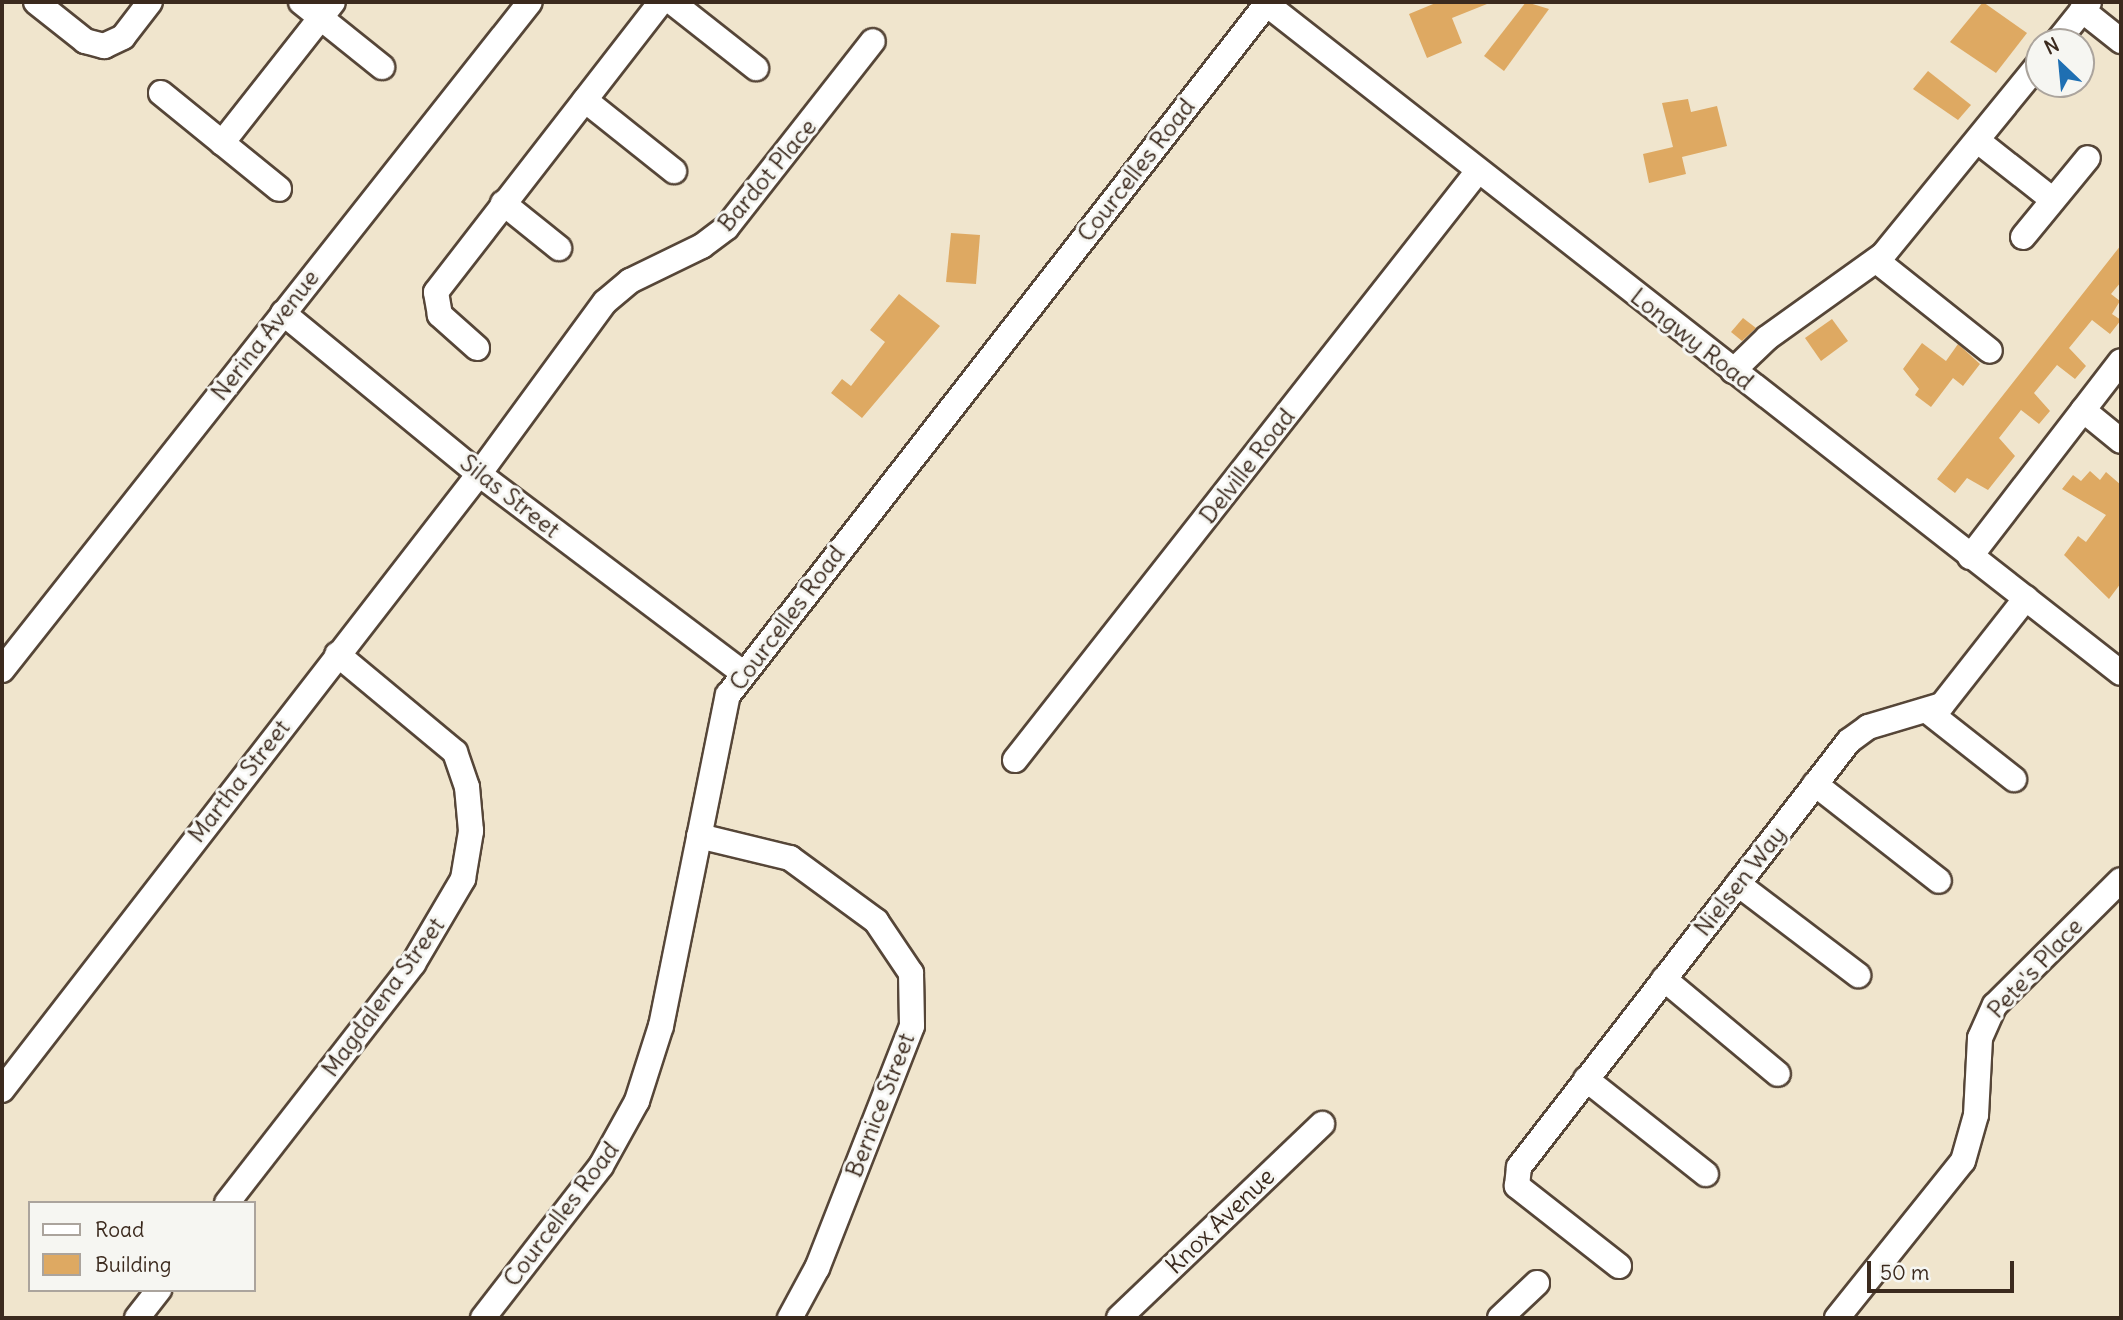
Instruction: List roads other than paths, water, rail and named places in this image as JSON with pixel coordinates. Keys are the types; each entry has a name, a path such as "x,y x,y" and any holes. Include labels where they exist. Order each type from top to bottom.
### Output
{"street":[{"path":"36,2 85,41 104,47 122,37 150,2"},
{"path":"301,2 327,10 382,67"},
{"name":"Nerina Avenue","path":"2,670 530,2"},
{"path":"477,348 440,315 434,300 503,203 661,2"},
{"path":"672,2 756,68"},
{"name":"Longwy Road","path":"1266,2 2121,673"},
{"name":"Courcelles Road","path":"483,1318 601,1166 637,1101 661,1026 721,720 742,672 1266,2"},
{"path":"2068,28 2086,6 2121,41"},
{"path":"222,143 327,10"},
{"name":"Bardot Place","path":"479,474 605,302 630,281 702,246 727,227 873,41"},
{"path":"1733,371 1767,338 1877,261 2025,82"},
{"path":"161,93 279,189"},
{"path":"584,100 674,171"},
{"path":"1978,141 2053,201"},
{"path":"2023,237 2088,158"},
{"name":"Delville Road","path":"1015,760 1478,171"},
{"path":"503,203 559,248"},
{"path":"1877,261 1990,351"},
{"name":"Silas Street","path":"283,313 479,474 742,672"},
{"path":"1970,557 2121,361"},
{"path":"2083,410 2121,441"},
{"name":"Martha Street","path":"2,1090 479,474"},
{"name":"Nielsen Way","path":"1619,1266 1517,1186 1518,1167 1815,784 1862,730 1930,713 1951,697 2026,598"},
{"name":"Magdalena Street","path":"229,1201 413,964 463,879 471,831 467,787 455,752 337,654"},
{"path":"1930,713 2014,779"},
{"path":"1815,784 1939,881"},
{"name":"Bernice Street","path":"699,836 790,858 876,921 911,973 912,1026 817,1268 790,1318"},
{"name":"Pete's Place","path":"1838,1318 1963,1161 1976,1115 1980,1038 1995,1005 2121,880"},
{"path":"1738,884 1858,975"},
{"path":"1664,979 1778,1074"},
{"path":"1586,1079 1706,1174"},
{"name":"Knox Avenue","path":"1119,1318 1322,1124"},
{"path":"1500,1318 1537,1283"},
{"path":"137,1318 157,1292"}]}
